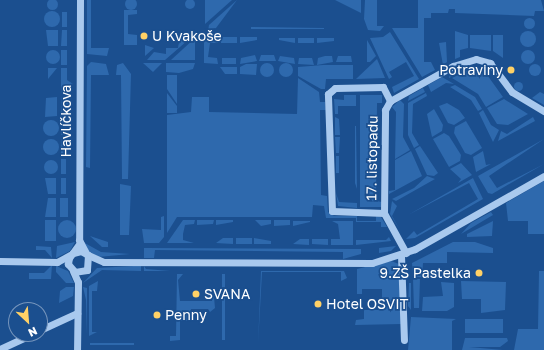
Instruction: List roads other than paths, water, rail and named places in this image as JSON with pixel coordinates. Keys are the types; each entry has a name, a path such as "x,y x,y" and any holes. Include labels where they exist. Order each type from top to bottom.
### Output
{"street":[{"name":"Havlíčkova","path":"80,0 80,242"},
{"name":"17. listopadu","path":"404,340 403,254 384,213 385,110 390,101 454,66 476,59 490,63 512,92 544,111"},
{"path":"384,213 332,211 328,94 335,88 383,87 390,101"},
{"path":"57,262 72,254 87,254 104,262 341,265 372,263 403,254 544,176"},
{"path":"77,350 78,282 72,270 72,254 80,242 87,254 86,271"},
{"path":"0,261 57,262 72,270 86,271"},
{"path":"78,282 86,271 104,262"},
{"path":"48,326 77,313"},
{"path":"0,349 13,346"}],"place":[{"name":"U Kvakoše","path":"144,36"},
{"name":"Potraviny","path":"511,70"},
{"name":"9.ZŠ Pastelka","path":"479,273"},
{"name":"SVANA","path":"196,294"},
{"name":"Hotel OSVIT","path":"318,304"},
{"name":"Penny","path":"157,315"}]}
